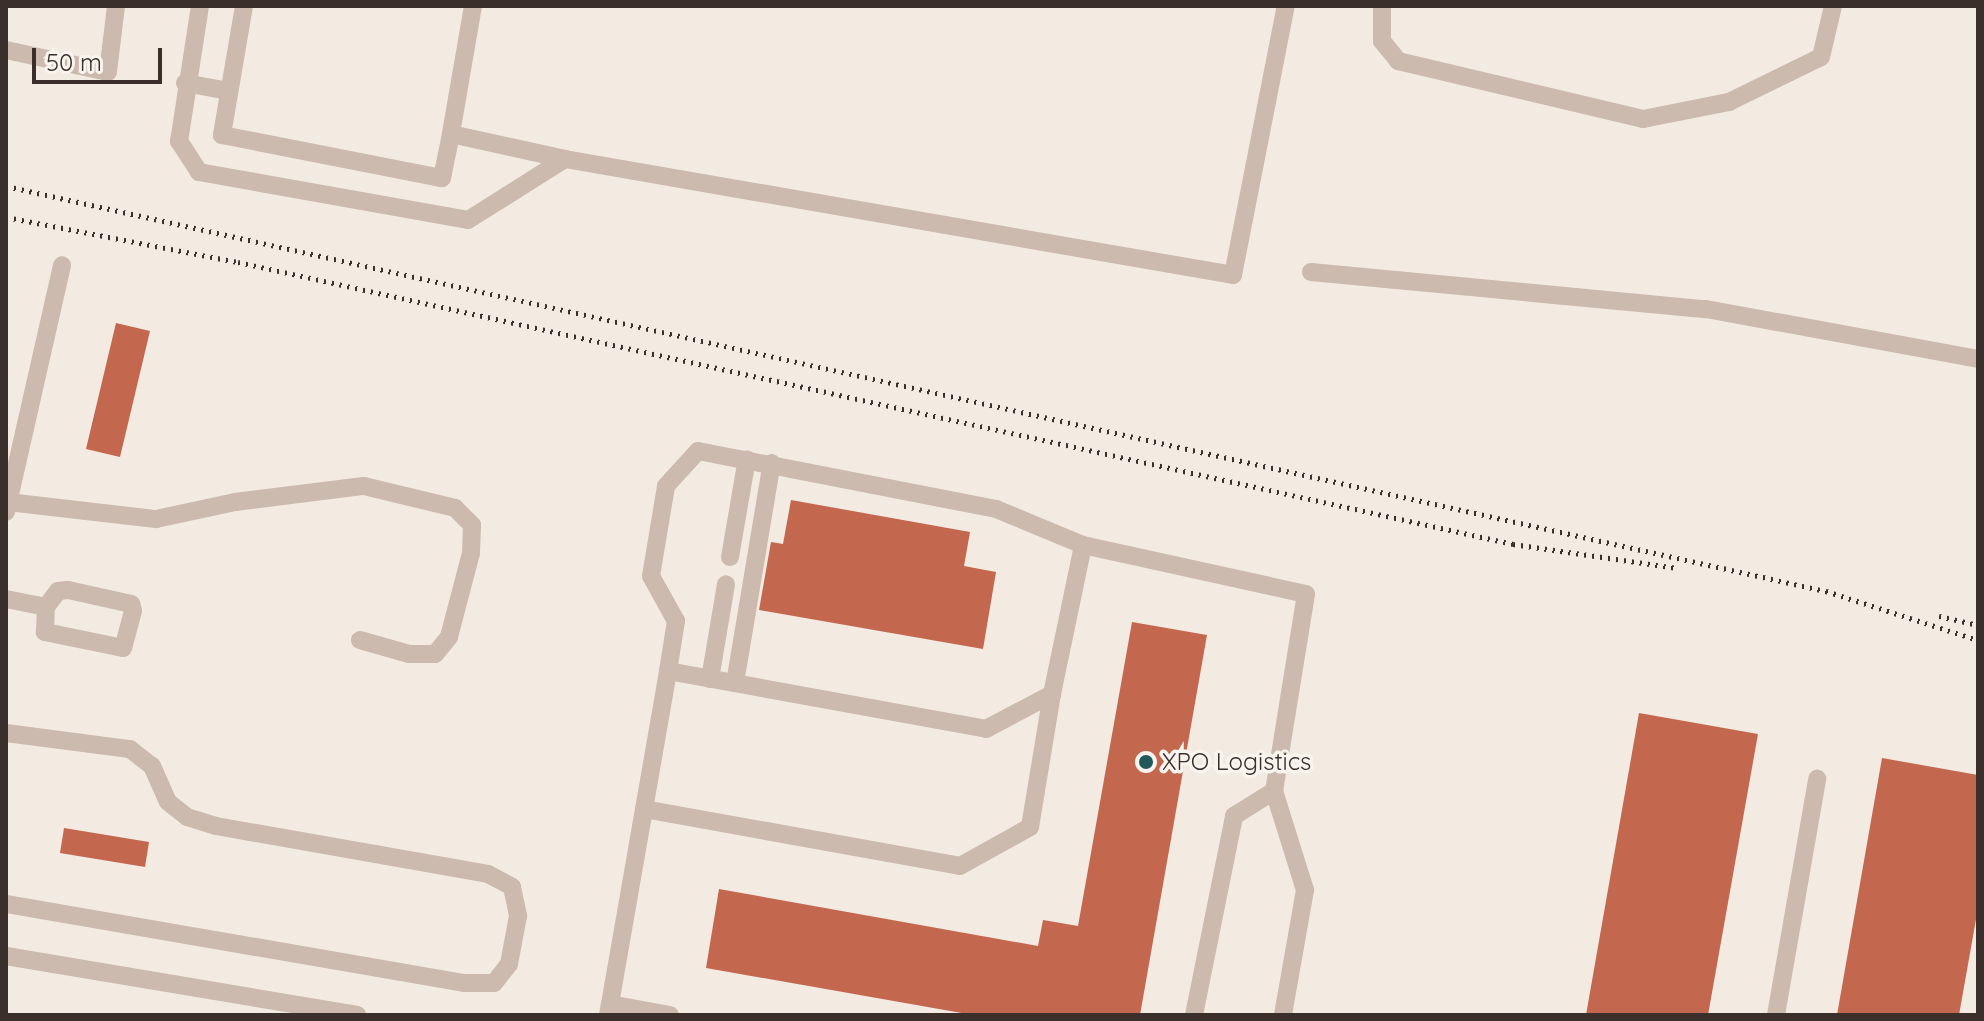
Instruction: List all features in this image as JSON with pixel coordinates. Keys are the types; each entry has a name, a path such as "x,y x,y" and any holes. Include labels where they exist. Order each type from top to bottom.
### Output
{"lane":[{"path":"6,50 108,72 116,6"},
{"path":"200,6 185,83 179,141 199,172 468,220 565,159"},
{"path":"244,6 222,135 442,178 473,6"},
{"path":"451,134 565,159 1233,275 1286,6"},
{"path":"1382,6 1382,41 1398,61 1643,119 1729,102 1821,57 1833,6"},
{"path":"185,83 229,91"},
{"path":"62,265 7,507 156,519 235,502 364,486 455,508 472,525 471,553 449,637 435,654 409,654 360,640"},
{"path":"1311,272 1706,309 1978,359"},
{"path":"670,1015 609,1010 676,621 651,576 666,486 698,451 996,509 1083,545 1306,594 1274,791 1305,890 1283,1015"},
{"path":"730,557 747,459"},
{"path":"735,683 772,463"},
{"path":"644,809 960,866 1030,827 1052,694 1083,545"},
{"path":"710,679 726,584"},
{"path":"68,590 122,600 133,611 127,641 114,649 53,637 45,632 46,607 58,591 68,590"},
{"path":"6,599 46,607"},
{"path":"668,671 986,729 1052,694"},
{"path":"6,733 130,749 152,766 168,802 187,817 216,826 488,874 512,887 518,916 509,964 494,983 464,983 6,904"},
{"path":"1776,1015 1817,779"},
{"path":"1194,1015 1234,816 1274,791"},
{"path":"6,956 357,1015"}],"building":[{"path":"116,323 150,331 120,457 86,449"},
{"path":"791,500 970,532 964,566 996,572 983,649 759,610 771,542 783,544"},
{"name":"XPO Logistics","path":"1132,622 1207,635 1140,1015 973,1015 706,968 719,889 1038,946 1043,920 1078,926"},
{"path":"1639,713 1758,734 1708,1015 1586,1015"},
{"path":"1882,758 1978,775 1978,908 1959,1015 1837,1015"},
{"path":"64,828 149,842 145,867 60,853"}],"railway":[{"path":"6,186 1826,591 1978,640"},
{"path":"6,217 238,262 1513,544 1677,568"},
{"path":"1939,616 1978,625"}],"place":[{"name":"XPO Logistics","path":"1146,762"}]}
